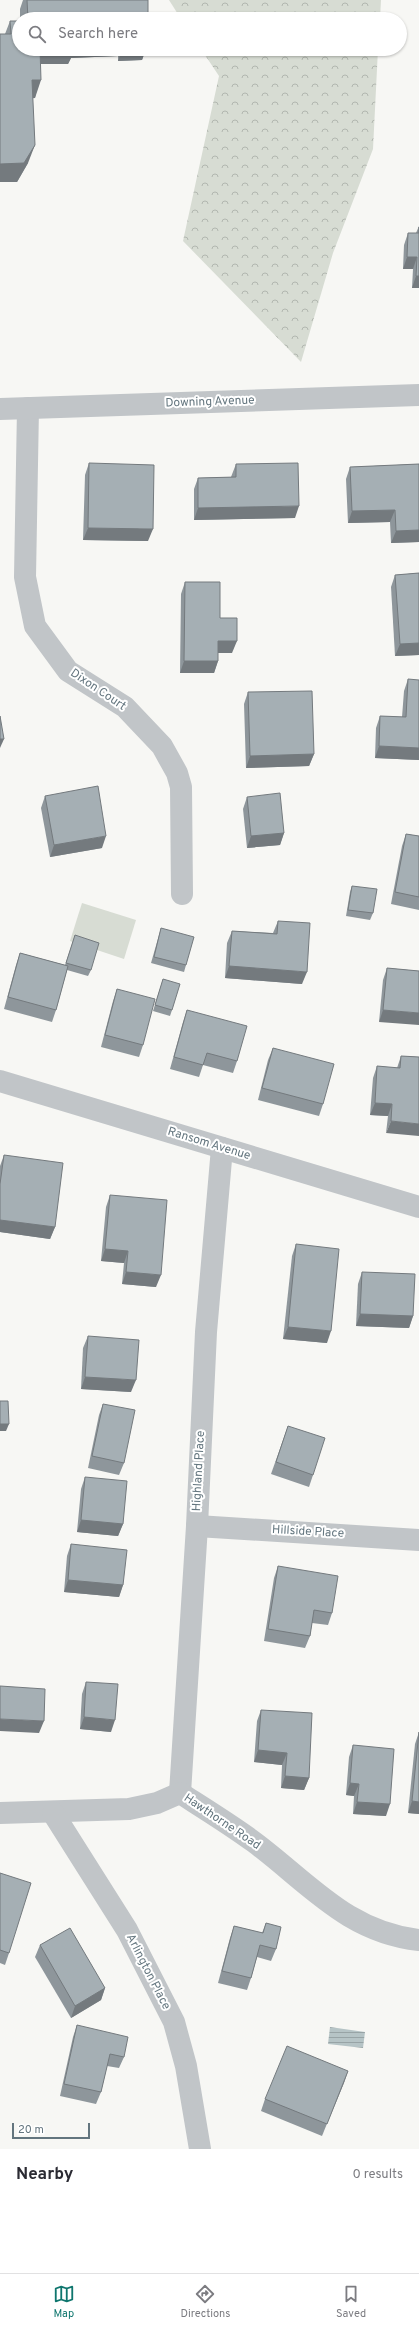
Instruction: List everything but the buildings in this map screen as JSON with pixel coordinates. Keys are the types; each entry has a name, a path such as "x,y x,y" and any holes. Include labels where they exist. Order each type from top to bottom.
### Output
{"street":[{"name":"Downing Avenue","path":"0,409 419,396"},
{"name":"Dixon Court","path":"28,408 25,577 35,626 68,671 125,707 162,746 177,773 181,787 182,894"},
{"name":"Ransom Avenue","path":"0,1081 419,1207"},
{"name":"Highland Place","path":"180,1793 197,1526 206,1332 222,1148"},
{"name":"Hillside Place","path":"197,1526 419,1540"},
{"name":"Hawthorne Road","path":"0,1813 53,1813 129,1809 157,1803 180,1793 254,1842 347,1916 377,1932 400,1938 419,1940"},
{"name":"Arlington Place","path":"53,1813 127,1930 174,2022 186,2066 200,2149"}],"green space":[{"path":"169,0 381,0 380,12 177,12"},
{"path":"206,56 378,56 373,149 333,253 301,362 183,241 219,76"},
{"path":"82,903 136,920 124,959 70,941"}],"shaded area":[{"path":"330,2027 365,2032 363,2048 328,2044"}]}
